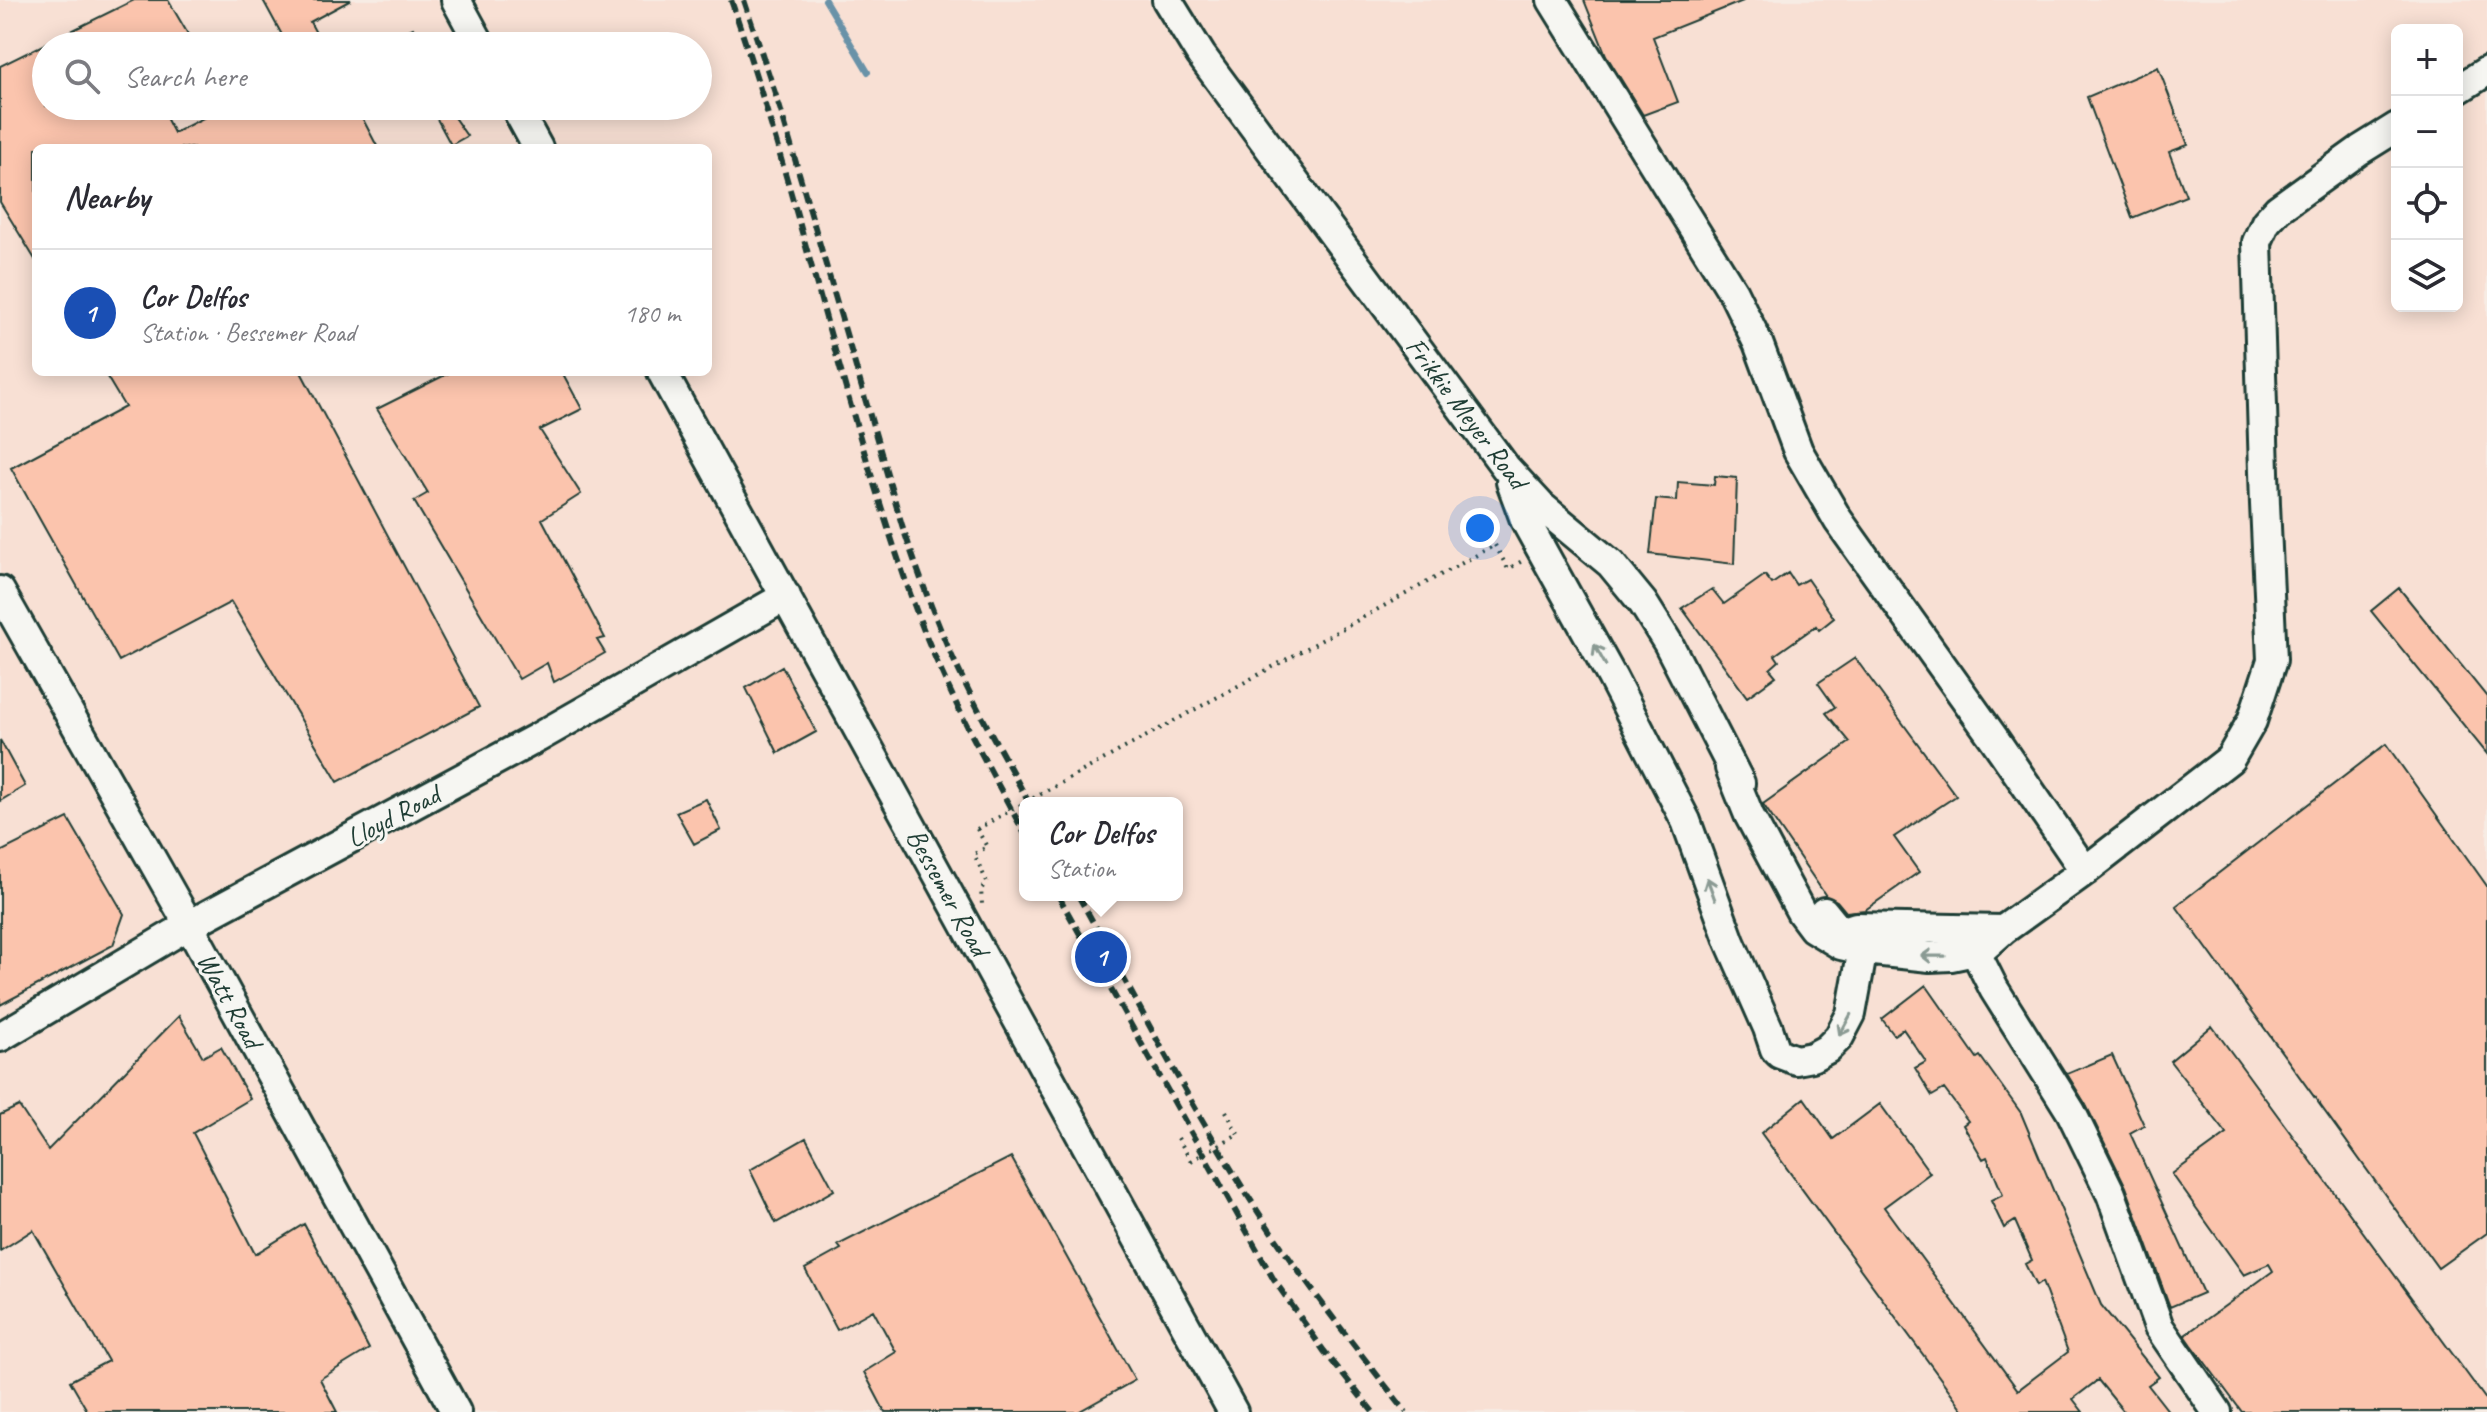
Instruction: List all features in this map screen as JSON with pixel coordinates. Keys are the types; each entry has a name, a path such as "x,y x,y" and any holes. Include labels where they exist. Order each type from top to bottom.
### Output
{"street":[{"path":"456,0 473,32"},
{"name":"Frikkie Meyer Road","path":"1148,0 1201,55"},
{"name":"Frikkie Meyer Road","path":"1167,0 1201,55 1506,468 1533,500 1603,557 1643,603 1668,643 1730,768 1797,874 1831,923 1865,939"},
{"path":"1552,0 1733,292 1758,343 1798,451 1838,520 2085,871"},
{"path":"2463,86 2487,71"},
{"path":"523,120 536,144"},
{"path":"1506,468 1525,520 1612,677 1686,821 1730,942 1775,1049 1787,1058 1796,1060 1819,1055 1835,1042 1851,1014 1865,939 1974,940 2003,930 2230,759 2252,721 2272,660 2257,242 2266,222 2278,209 2391,131"},
{"name":"Bessemer Road","path":"664,376 1233,1412"},
{"name":"Watt Road","path":"0,591 189,925 456,1412"},
{"name":"Lloyd Road","path":"0,1037 189,925 537,738 786,596"},
{"path":"1974,940 1994,989 2071,1112 2098,1166 2159,1327 2217,1412"}],"path":[{"path":"1035,797 1495,545 1508,569"},
{"path":"987,882 974,854 987,847 977,829 1019,806"},
{"path":"1178,1138 1191,1161 1238,1134 1226,1111"}],"shaded area":[{"path":"0,0 2487,0 2487,1412 0,1412"}],"building":[{"path":"134,0 168,0 187,32 69,32"},
{"path":"263,0 351,0 310,22 315,32 280,32"},
{"path":"1584,0 1743,1 1653,37 1678,102 1643,115 1606,55"},
{"path":"32,50 32,120 167,120 174,133 199,120 363,120 376,144 32,144 32,254 0,202 0,66"},
{"path":"2158,67 2188,145 2169,152 2186,196 2132,218 2087,97"},
{"path":"438,120 456,120 467,136 450,144"},
{"path":"106,376 303,376 479,707 338,782 231,602 119,661 11,468 125,407"},
{"path":"443,376 564,376 582,409 540,430 581,494 542,519 605,638 597,640 605,653 554,682 547,663 519,679 414,501 428,493 377,409"},
{"path":"1715,476 1737,478 1734,564 1650,554 1656,499 1677,501 1678,482 1714,485"},
{"path":"1788,573 1796,585 1807,579 1834,618 1819,630 1816,626 1775,655 1779,661 1770,669 1776,676 1747,697 1682,608 1712,589 1724,604 1765,575 1772,584"},
{"path":"2399,588 2487,697 2487,754 2371,611"},
{"path":"1855,658 1956,796 1894,837 1919,872 1865,910 1846,912 1837,901 1826,896 1763,804 1850,742 1826,713 1835,707 1818,683"},
{"path":"782,666 816,732 778,753 746,688"},
{"path":"0,740 25,786 0,801"},
{"path":"2386,744 2487,886 2487,1233 2438,1268 2176,906"},
{"path":"706,799 721,830 694,844 676,812"},
{"path":"68,818 124,914 113,945 0,1005 0,852"},
{"path":"1926,985 1977,1058 1980,1056 2021,1113 2101,1305 2159,1377 2148,1385 2169,1412 2124,1412 2098,1380 2073,1399 2083,1412 1965,1412 1761,1133 1804,1098 1833,1139 1880,1104 1930,1173 1884,1207 2018,1390 2068,1352 2042,1282 2036,1286 2025,1264 2032,1260 2015,1221 2004,1228 1991,1201 2003,1195 1987,1157 1983,1159 1963,1125 1968,1121 1944,1089 1932,1096 1915,1068 1926,1062 1903,1029 1894,1035 1882,1019"},
{"path":"179,1016 203,1057 221,1047 250,1099 193,1133 255,1254 304,1224 369,1349 320,1379 337,1412 88,1412 70,1381 108,1361 33,1230 0,1251 0,1115 19,1106 48,1150"},
{"path":"2212,1026 2487,1401 2487,1412 2242,1412 2192,1345 2185,1335 2273,1271 2269,1264 2244,1275 2172,1174 2227,1134 2170,1061"},
{"path":"2112,1055 2144,1125 2130,1133 2203,1293 2170,1307 2126,1187 2086,1105 2067,1074"},
{"path":"806,1138 834,1190 776,1223 750,1170"},
{"path":"1011,1157 1135,1380 1078,1412 885,1412 864,1372 896,1352 873,1310 837,1330 805,1269 841,1249 838,1245"}],"waterway":[{"path":"825,0 868,72"}],"railway":[{"path":"731,0 778,149 864,450 912,599 949,689 1019,823"},
{"path":"744,0 780,108 913,558 961,675 1026,797"},
{"path":"1061,901 1274,1280 1324,1351 1373,1412"},
{"path":"1081,901 1186,1091 1255,1207 1309,1285 1406,1412"}],"place":[{"name":"Cor Delfos","path":"1101,957"}]}
